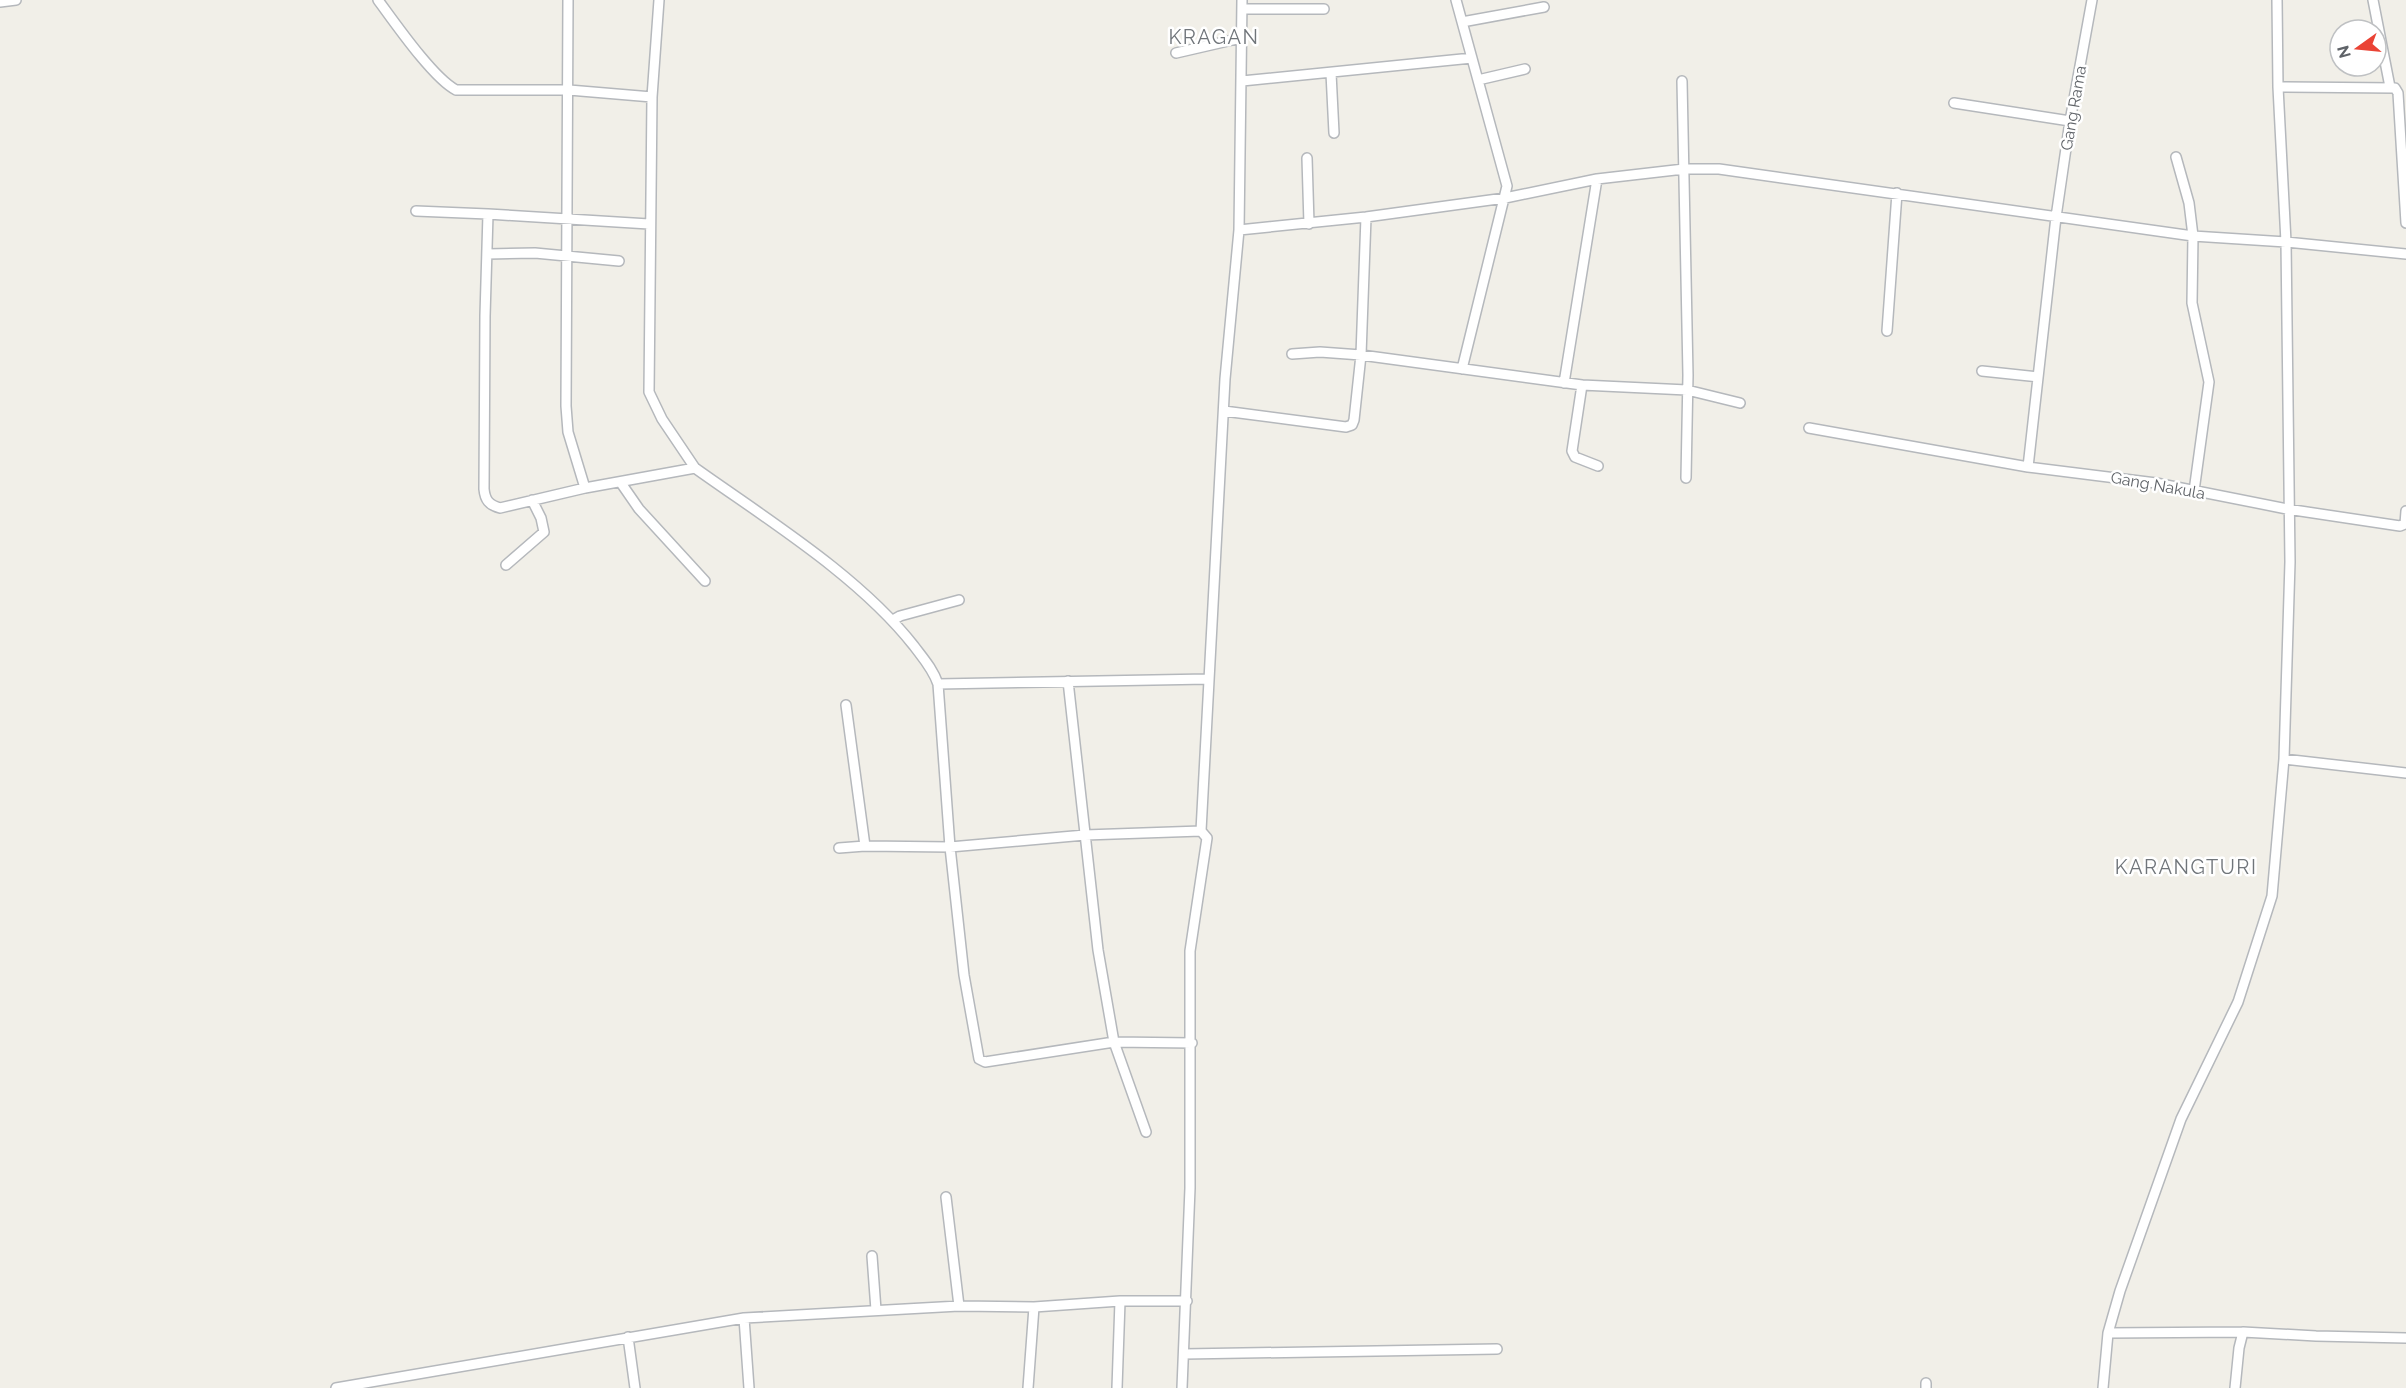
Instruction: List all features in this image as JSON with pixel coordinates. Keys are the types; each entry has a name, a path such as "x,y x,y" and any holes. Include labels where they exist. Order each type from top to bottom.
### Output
{"street":[{"path":"0,2 16,0"},
{"path":"378,0 429,64 450,87 456,90 569,90 652,97"},
{"path":"568,0 567,423 585,488"},
{"path":"659,0 652,97 649,392 662,419 695,468 849,580 893,620 933,670 938,684 950,847 964,975 979,1059 985,1062 1114,1042 1192,1043"},
{"path":"1456,0 1507,186 1462,369"},
{"name":"Gang Rama","path":"2028,467 2056,217 2070,121 2092,0"},
{"path":"2103,1388 2108,1333 2120,1291 2181,1119 2238,1002 2272,896 2284,759 2290,562 2287,509 2286,242 2278,87 2277,0"},
{"path":"2373,0 2390,87"},
{"path":"1182,1388 1187,1301 1192,1043 1190,951 1207,838 1201,831 1208,679 1225,380 1239,230 1242,4 1324,9"},
{"path":"1462,22 1544,7"},
{"path":"1176,53 1241,38"},
{"path":"1242,81 1472,58"},
{"path":"1478,80 1526,69"},
{"path":"1331,73 1334,134"},
{"path":"1682,81 1687,390 1686,478"},
{"path":"2278,87 2395,88 2398,93 2406,223"},
{"path":"1954,103 2070,121"},
{"path":"2176,157 2189,203 2193,236 2192,303 2209,382 2194,491"},
{"path":"1306,158 1309,224"},
{"path":"1239,230 1309,224 1505,198 1597,178 1684,169 1752,172 1831,187 1897,193 2193,236 2286,242 2406,254"},
{"path":"1564,383 1597,178"},
{"path":"1887,331 1897,193"},
{"path":"416,211 649,224"},
{"path":"488,214 484,495 492,506 500,508 585,488 695,468"},
{"path":"1224,411 1349,426 1354,420 1361,355 1366,217"},
{"path":"488,254 567,255 619,261"},
{"path":"1292,354 1320,352 1361,355 1582,385 1687,390 1740,403"},
{"path":"1982,371 2038,377"},
{"path":"1582,385 1572,451 1575,457 1598,466"},
{"name":"Gang Nakula","path":"1809,428 2028,467 2135,480 2287,509 2400,526 2405,524 2406,511"},
{"path":"621,483 639,509 705,581"},
{"path":"506,565 544,532 541,518 532,500"},
{"path":"893,620 959,600"},
{"path":"938,684 1208,679"},
{"path":"1068,681 1098,950 1114,1042 1146,1132"},
{"path":"846,705 866,846"},
{"path":"2284,759 2406,772"},
{"path":"839,848 950,847 1085,835 1201,831"},
{"path":"946,1197 959,1306"},
{"path":"872,1256 876,1310"},
{"path":"336,1388 370,1384 744,1318 959,1306 1034,1307 1120,1301 1187,1301"},
{"path":"1117,1388 1120,1301"},
{"path":"1028,1388 1034,1307"},
{"path":"744,1318 749,1388"},
{"path":"2108,1333 2243,1332 2406,1338"},
{"path":"2235,1388 2243,1332"},
{"path":"628,1337 635,1388"},
{"path":"1184,1354 1497,1349"}],"district":[{"name":"KRAGAN","path":"1214,37"},
{"name":"KARANGTURI","path":"2186,867"}]}
